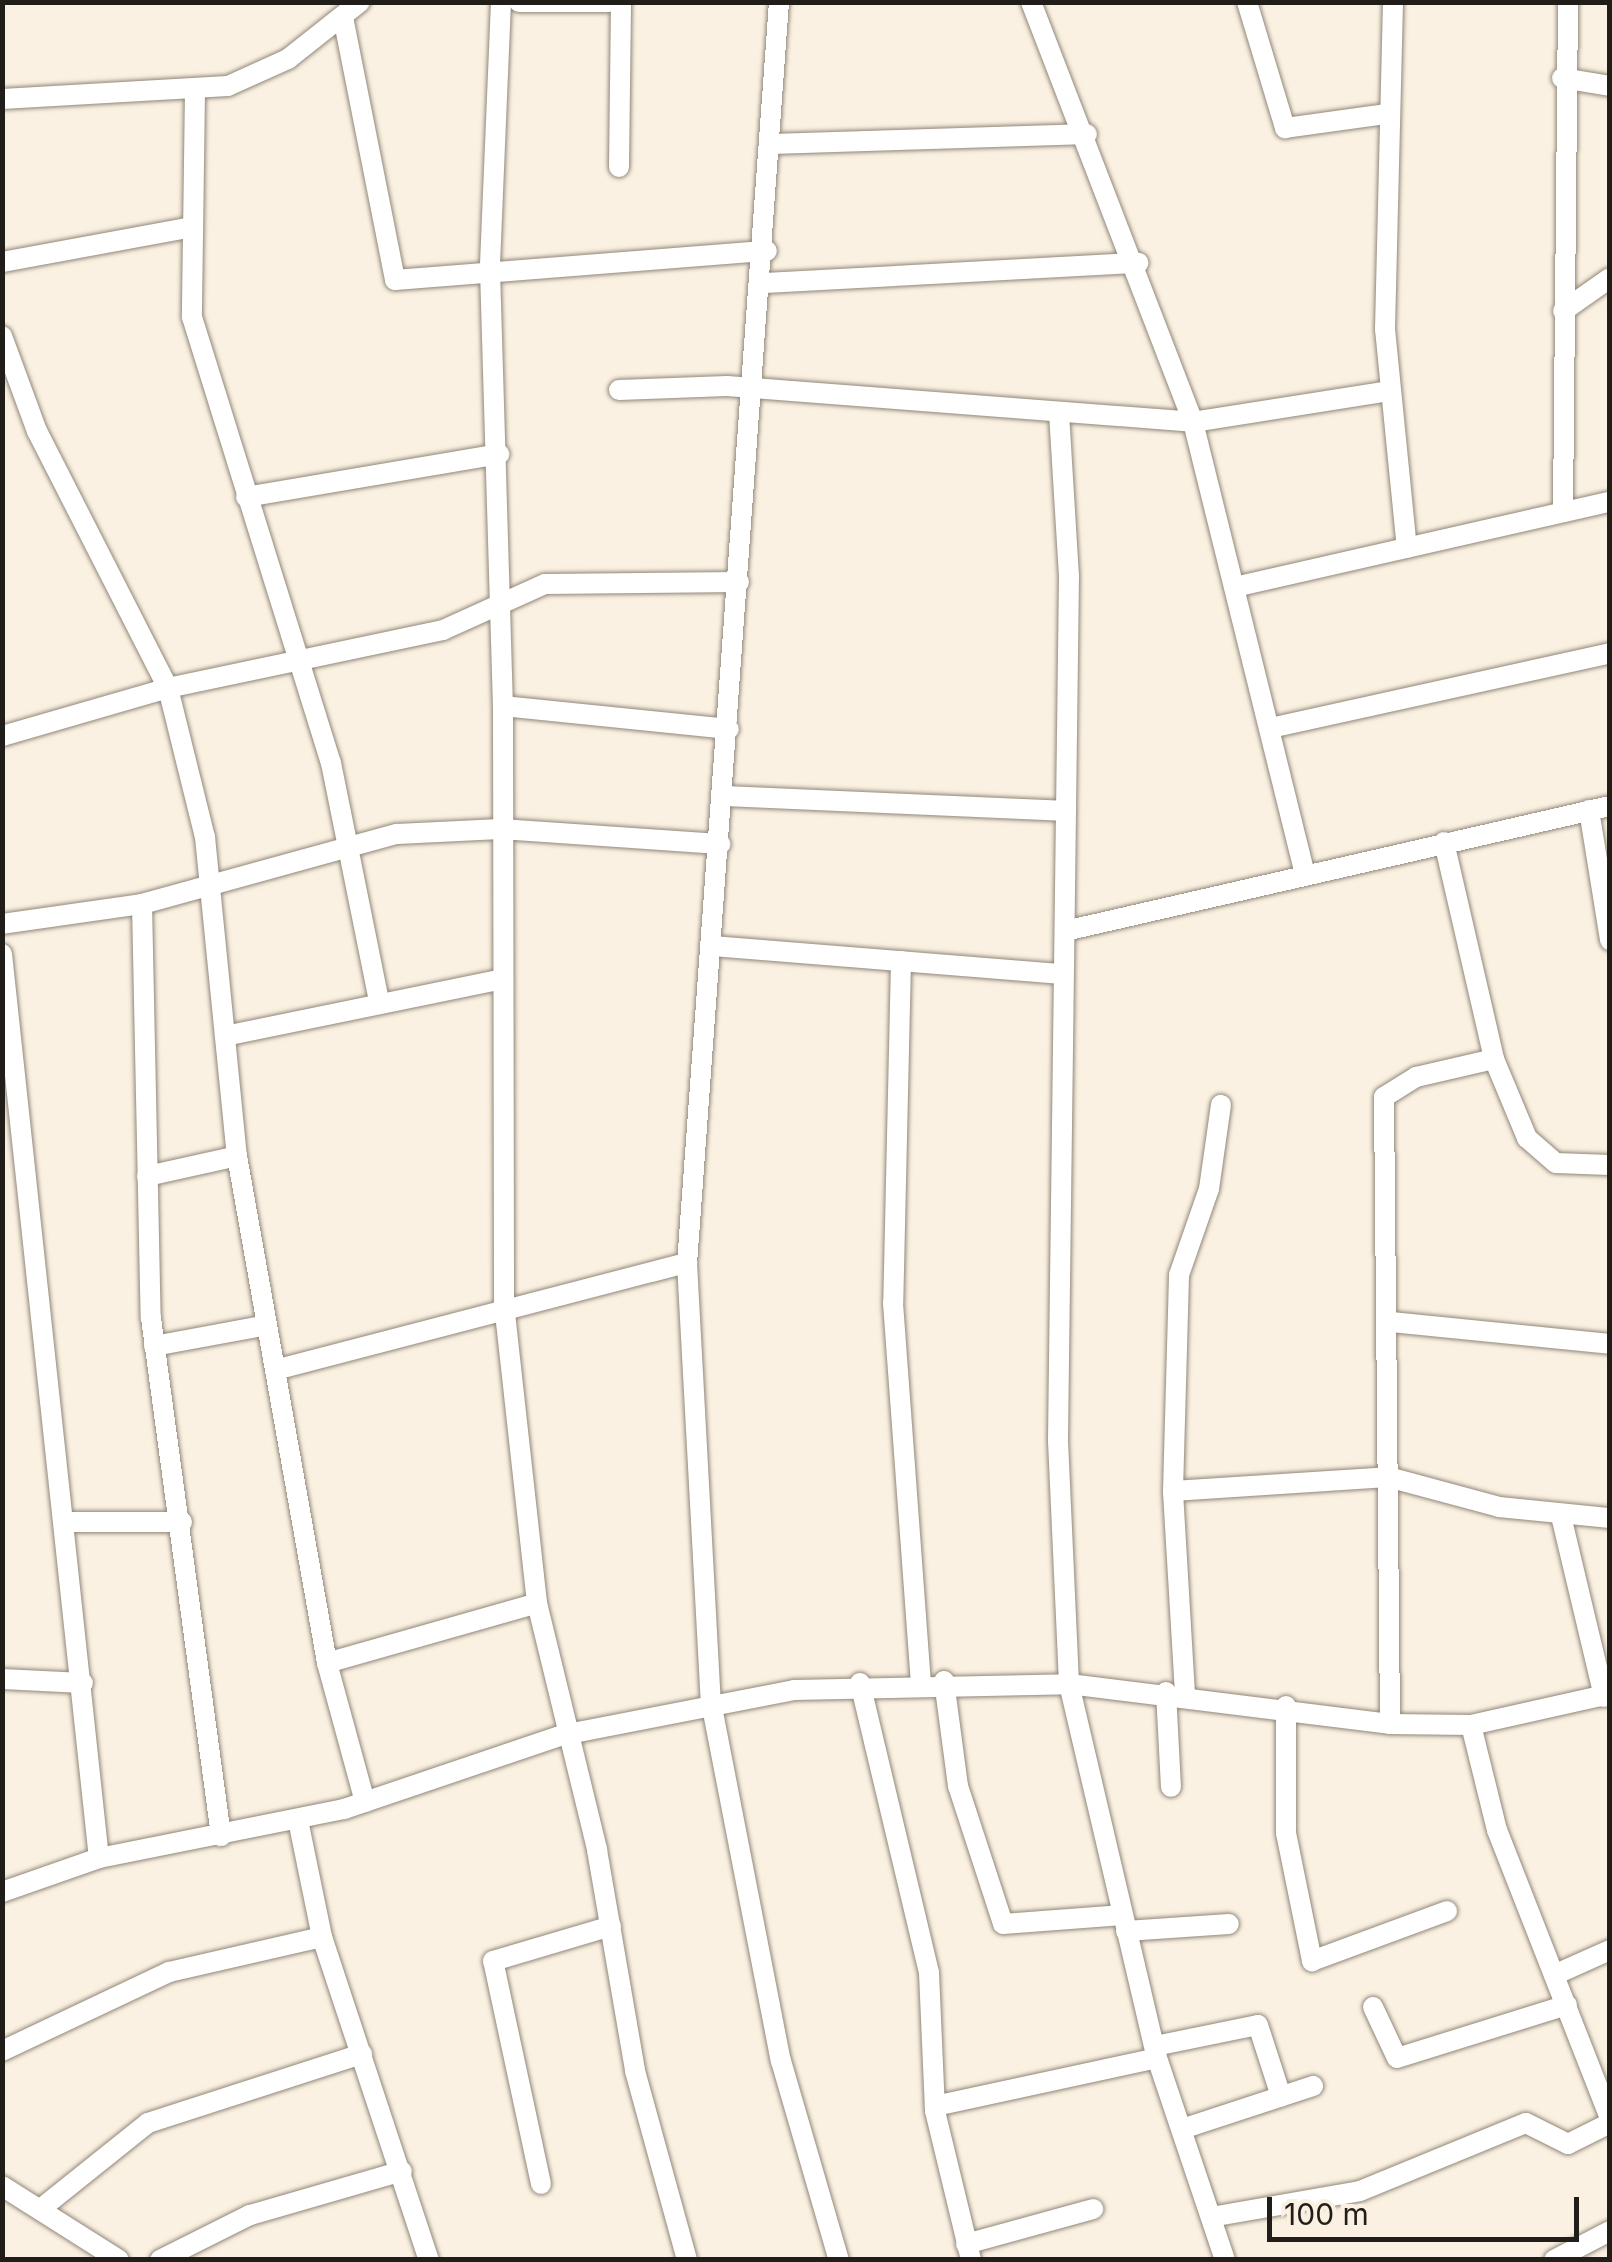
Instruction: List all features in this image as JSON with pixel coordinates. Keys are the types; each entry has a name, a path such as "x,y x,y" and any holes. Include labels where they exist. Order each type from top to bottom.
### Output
{"street":[{"path":"2,99 195,91 250,79 360,2"},
{"path":"500,2 490,270 499,454 504,706 499,980 504,1304 537,1603 610,1926 635,2071 687,2260"},
{"path":"519,2 609,2"},
{"path":"619,167 622,2"},
{"path":"779,2 765,283 687,1262 710,1702 781,2061 839,2260"},
{"path":"1032,2 1138,263 1193,422 1239,586 1304,869"},
{"path":"1246,2 1285,128 1386,114"},
{"path":"1393,2 1386,114 1390,391 1407,548"},
{"path":"1563,512 1562,78 1568,2"},
{"path":"343,17 393,279 767,251"},
{"path":"1562,78 1610,86"},
{"path":"195,91 192,317 351,842 379,1000"},
{"path":"773,144 1087,134"},
{"path":"2,262 193,227"},
{"path":"765,283 1138,263"},
{"path":"1563,311 1610,278"},
{"path":"2,336 37,431 168,688 208,882 237,1156 327,1663 364,1802"},
{"path":"619,390 757,389 1193,422 1390,391"},
{"path":"1059,413 1069,576 1058,1441 1069,1684 1156,2052 1225,2260"},
{"path":"246,497 499,454"},
{"path":"1239,586 1610,502"},
{"path":"2,736 168,688 455,627 501,596 545,584 740,582"},
{"path":"1270,728 1610,653"},
{"path":"504,706 728,730"},
{"path":"723,796 1064,812"},
{"path":"1065,930 1304,869 1599,808 1610,940"},
{"path":"2,924 142,904 351,842 500,829 720,844"},
{"path":"1444,842 1494,1058 1539,1154 1610,1165"},
{"path":"142,904 154,1346 182,1522 221,1836"},
{"path":"713,946 1062,974"},
{"path":"2,954 70,1522 100,1858"},
{"path":"900,961 893,1304 921,1681"},
{"path":"225,1036 379,1000 499,980"},
{"path":"1390,1724 1391,1322 1384,1097 1416,1076 1494,1058"},
{"path":"1170,1787 1175,1693 1173,1491 1178,1275 1209,1188 1221,1105"},
{"path":"148,1176 237,1156"},
{"path":"275,1370 504,1304 687,1262"},
{"path":"1391,1322 1610,1344"},
{"path":"154,1346 267,1325"},
{"path":"1173,1491 1388,1477 1560,1516 1610,1518"},
{"path":"2,1892 100,1858 298,1820 364,1802 564,1736 710,1702 860,1683 1069,1684 1286,1706 1390,1724 1472,1725 1607,1696 1560,1516"},
{"path":"70,1522 182,1522"},
{"path":"327,1663 537,1603"},
{"path":"2,1679 83,1684"},
{"path":"944,1681 958,1786 1003,1924 1229,1924"},
{"path":"860,1683 928,1973 935,2106 968,2252 1093,2208"},
{"path":"1286,1706 1286,1833 1312,1961 1447,1910"},
{"path":"1211,2217 1360,2190 1526,2123 1568,2144 1610,2121 1497,1830 1472,1725"},
{"path":"298,1820 322,1937 429,2260"},
{"path":"541,2184 494,1961 610,1926"},
{"path":"2,2052 152,1978 322,1937"},
{"path":"1554,1975 1610,1950"},
{"path":"1374,2007 1397,2058 1567,2005"},
{"path":"935,2106 1258,2025 1281,2096"},
{"path":"43,2207 148,2123 362,2054"},
{"path":"1182,2129 1313,2086"},
{"path":"160,2260 250,2215 402,2172"},
{"path":"2,2186 43,2207 119,2260"},
{"path":"1554,2260 1610,2231"}]}
